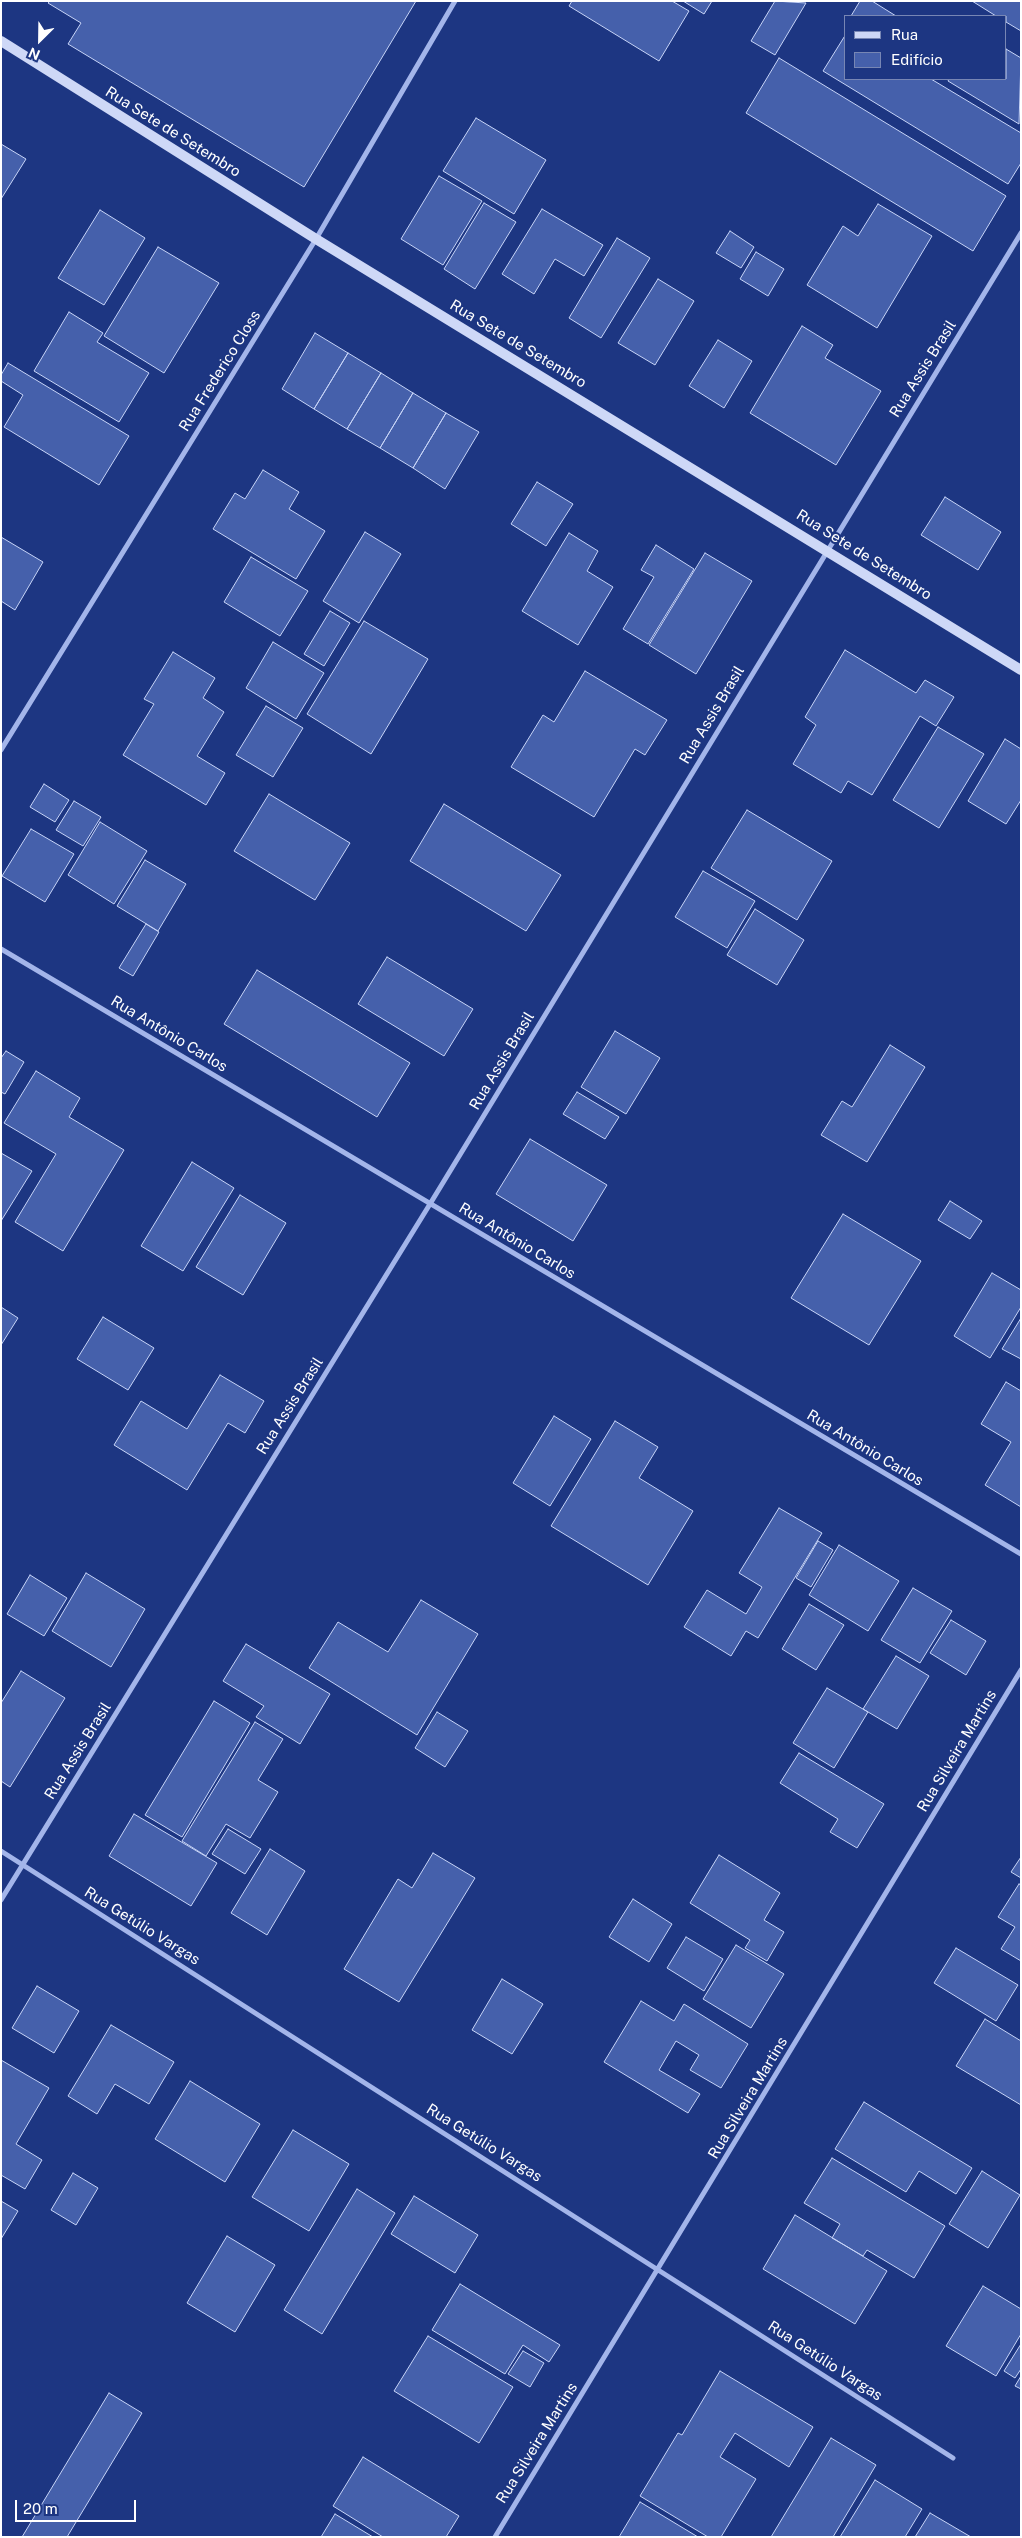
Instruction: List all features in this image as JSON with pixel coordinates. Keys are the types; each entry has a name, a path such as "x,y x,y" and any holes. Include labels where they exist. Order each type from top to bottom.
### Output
{"street":[{"name":"Rua Frederico Closs","path":"1,750 316,239 455,1"},
{"name":"Rua Sete de Setembro","path":"1,41 316,239 826,549 1021,670"},
{"name":"Rua Assis Brasil","path":"1,1900 430,1204 826,549 1021,233"},
{"name":"Rua Antônio Carlos","path":"1,948 1021,1554"},
{"name":"Rua Silveira Martins","path":"495,2537 1021,1670"},
{"name":"Rua Getúlio Vargas","path":"1,1851 953,2458"}],"building":[{"path":"50,1 416,1 304,187 68,44 81,23 48,3"},
{"path":"572,1 672,1 689,11 659,61 569,6"},
{"path":"683,1 712,1 704,14"},
{"path":"775,1 806,3 775,55 751,41"},
{"path":"860,1 872,1 894,15 852,15"},
{"path":"972,1 1021,1 1021,31 1007,23 1007,15 994,15"},
{"path":"844,37 844,80 933,80 1021,133 1021,163 1008,184 823,71"},
{"path":"1007,50 1021,58 1019,124 948,81 1007,80"},
{"path":"779,58 1006,196 973,251 746,113"},
{"path":"476,118 546,160 514,214 443,171"},
{"path":"1,144 26,159 1,199"},
{"path":"439,176 482,201 443,265 401,239"},
{"path":"484,203 516,222 475,289 444,269"},
{"path":"878,204 932,236 877,328 807,285 843,226 858,236"},
{"path":"542,209 603,245 584,276 555,259 534,294 502,274"},
{"path":"100,210 145,238 104,305 58,278"},
{"path":"730,231 754,247 741,268 716,253"},
{"path":"617,238 650,258 601,338 569,318"},
{"path":"158,247 219,283 164,373 104,336"},
{"path":"756,252 784,269 768,296 740,279"},
{"path":"658,279 694,301 655,365 618,343"},
{"path":"69,312 103,333 97,342 149,373 119,422 34,371"},
{"path":"802,326 833,345 825,358 881,391 836,465 750,413"},
{"path":"315,333 348,353 314,409 282,389"},
{"path":"718,340 752,361 724,408 689,386"},
{"path":"348,353 381,373 347,429 314,409"},
{"path":"8,363 129,436 99,485 4,427 23,395 1,381 1,375"},
{"path":"381,373 413,393 380,448 347,429"},
{"path":"413,393 446,413 413,468 380,448"},
{"path":"446,413 479,432 445,489 413,468"},
{"path":"263,470 299,492 289,509 325,531 296,579 213,529 235,493 245,499"},
{"path":"537,482 573,504 546,546 511,524"},
{"path":"945,497 1001,532 978,570 921,535"},
{"path":"365,532 401,554 359,623 323,601"},
{"path":"569,533 598,551 587,571 613,587 578,645 522,611"},
{"path":"1,537 43,562 15,610 1,601"},
{"path":"656,545 694,569 648,644 623,629 654,577 641,570"},
{"path":"705,553 752,581 696,674 649,645"},
{"path":"251,557 308,591 280,636 224,602"},
{"path":"330,611 350,623 324,666 304,654"},
{"path":"364,621 428,659 371,754 307,714"},
{"path":"273,642 324,673 296,719 246,688"},
{"path":"845,650 916,693 925,680 954,697 936,726 920,716 872,795 848,781 841,793 793,764 816,725 805,717"},
{"path":"173,652 215,678 203,698 224,712 197,756 225,773 206,805 123,755 154,704 144,699"},
{"path":"585,671 667,720 645,755 635,749 594,817 511,767 543,715 554,722"},
{"path":"266,706 303,728 273,777 236,755"},
{"path":"938,727 984,754 939,828 893,800"},
{"path":"1005,739 1021,749 1021,800 1006,824 968,801"},
{"path":"44,784 69,800 55,822 30,807"},
{"path":"269,794 350,843 315,900 234,851"},
{"path":"74,801 101,817 83,846 56,830"},
{"path":"444,804 561,875 526,931 410,861"},
{"path":"747,810 832,861 797,920 711,868"},
{"path":"100,822 147,851 114,904 68,875"},
{"path":"31,829 74,854 45,902 2,876"},
{"path":"145,860 186,884 158,931 117,906"},
{"path":"703,871 755,901 727,948 675,917"},
{"path":"755,909 804,940 777,985 727,955"},
{"path":"146,924 159,932 133,976 119,968"},
{"path":"387,957 473,1009 444,1056 358,1004"},
{"path":"257,970 410,1063 377,1117 224,1024"},
{"path":"615,1031 660,1058 626,1114 581,1087"},
{"path":"890,1045 925,1067 867,1162 821,1135 842,1101 852,1107"},
{"path":"6,1051 24,1062 5,1094 1,1092 1,1058"},
{"path":"36,1071 80,1098 69,1117 124,1150 63,1251 15,1222 56,1154 4,1123"},
{"path":"577,1092 619,1117 605,1139 563,1114"},
{"path":"530,1139 607,1185 573,1241 496,1194"},
{"path":"1,1153 32,1171 1,1221"},
{"path":"192,1162 234,1188 183,1271 141,1246"},
{"path":"240,1195 286,1223 243,1295 196,1267"},
{"path":"950,1201 982,1221 970,1239 938,1220"},
{"path":"843,1214 921,1261 869,1345 791,1298"},
{"path":"992,1273 1021,1290 1021,1307 990,1358 954,1336"},
{"path":"1,1307 18,1318 1,1345"},
{"path":"103,1317 154,1348 128,1390 77,1359"},
{"path":"1021,1318 1021,1359 1002,1349"},
{"path":"220,1375 264,1401 245,1433 228,1423 187,1490 114,1445 141,1401 187,1429"},
{"path":"1006,1382 1021,1391 1021,1507 985,1485 1011,1442 981,1424"},
{"path":"554,1416 591,1439 550,1506 513,1483"},
{"path":"615,1421 658,1447 639,1478 693,1511 648,1585 551,1526"},
{"path":"779,1508 822,1533 758,1638 746,1631 731,1656 684,1627 707,1590 746,1614 762,1587 739,1573"},
{"path":"818,1541 833,1550 811,1587 796,1578"},
{"path":"839,1545 899,1581 868,1631 809,1595"},
{"path":"86,1573 145,1609 111,1667 52,1631"},
{"path":"30,1575 67,1598 44,1636 7,1614"},
{"path":"913,1588 952,1611 920,1663 881,1640"},
{"path":"421,1600 478,1634 417,1735 309,1668 338,1622 388,1652"},
{"path":"809,1604 844,1625 816,1670 782,1649"},
{"path":"951,1620 986,1641 966,1675 930,1653"},
{"path":"246,1644 330,1694 300,1744 256,1717 264,1706 223,1681"},
{"path":"896,1656 929,1676 897,1729 863,1709"},
{"path":"21,1671 65,1698 10,1787 1,1781 1,1703"},
{"path":"827,1688 868,1712 834,1768 793,1743"},
{"path":"214,1701 250,1723 182,1837 145,1815"},
{"path":"437,1712 468,1731 445,1767 415,1748"},
{"path":"255,1722 283,1739 258,1780 278,1792 250,1838 226,1824 206,1856 182,1841"},
{"path":"799,1753 884,1804 857,1848 830,1832 838,1819 780,1783"},
{"path":"134,1814 217,1863 191,1906 109,1856"},
{"path":"228,1829 261,1849 245,1874 212,1854"},
{"path":"270,1849 305,1871 267,1935 231,1913"},
{"path":"433,1853 475,1878 399,2002 344,1969 398,1879 412,1888"},
{"path":"719,1855 780,1893 764,1920 784,1932 767,1961 745,1948 750,1940 690,1903"},
{"path":"1021,1857 1021,1878 1011,1872"},
{"path":"1019,1884 1021,1885 1021,1961 1001,1949 1015,1927 998,1917"},
{"path":"633,1899 672,1924 649,1962 609,1937"},
{"path":"686,1937 723,1959 704,1991 667,1968"},
{"path":"736,1945 784,1974 751,2028 703,1999"},
{"path":"956,1948 1018,1985 996,2021 934,1983"},
{"path":"502,1979 543,2004 512,2054 472,2030"},
{"path":"37,1986 79,2011 54,2053 12,2028"},
{"path":"641,2001 674,2021 684,2004 748,2044 721,2088 690,2070 699,2055 676,2041 659,2070 700,2094 688,2113 604,2062"},
{"path":"985,2019 1021,2041 1021,2105 956,2066"},
{"path":"111,2025 174,2062 149,2104 115,2084 97,2114 68,2096"},
{"path":"1,2060 49,2088 16,2144 42,2160 25,2189 1,2175"},
{"path":"190,2081 260,2124 225,2182 155,2139"},
{"path":"864,2102 972,2168 956,2194 919,2171 906,2192 835,2149"},
{"path":"293,2130 349,2164 309,2231 252,2197"},
{"path":"832,2158 945,2226 914,2278 867,2250 863,2256 832,2238 840,2224 804,2203"},
{"path":"982,2171 1020,2195 988,2248 949,2224"},
{"path":"73,2173 98,2188 76,2225 51,2210"},
{"path":"357,2189 395,2213 322,2334 284,2310"},
{"path":"414,2196 478,2235 455,2273 391,2234"},
{"path":"1,2201 18,2211 1,2239"},
{"path":"795,2215 887,2271 855,2324 763,2269"},
{"path":"227,2236 275,2265 235,2332 187,2303"},
{"path":"460,2284 560,2345 549,2362 523,2345 505,2374 432,2330"},
{"path":"983,2286 1021,2309 1021,2334 996,2376 946,2346"},
{"path":"428,2336 513,2387 479,2443 394,2391"},
{"path":"1021,2344 1021,2369 1015,2378 1004,2371"},
{"path":"523,2351 544,2363 530,2387 508,2374"},
{"path":"720,2371 813,2427 789,2467 735,2433 720,2457 756,2479 721,2537 708,2537 640,2496 678,2433 682,2435"},
{"path":"1021,2376 1021,2389 1015,2386"},
{"path":"109,2393 142,2413 67,2537 22,2537"},
{"path":"831,2438 876,2465 833,2537 771,2537"},
{"path":"363,2457 459,2516 446,2537 383,2537 333,2506"},
{"path":"875,2480 922,2509 905,2537 840,2537"},
{"path":"640,2502 698,2537 619,2537"},
{"path":"930,2513 971,2537 915,2537"},
{"path":"335,2514 373,2537 321,2537"}]}
